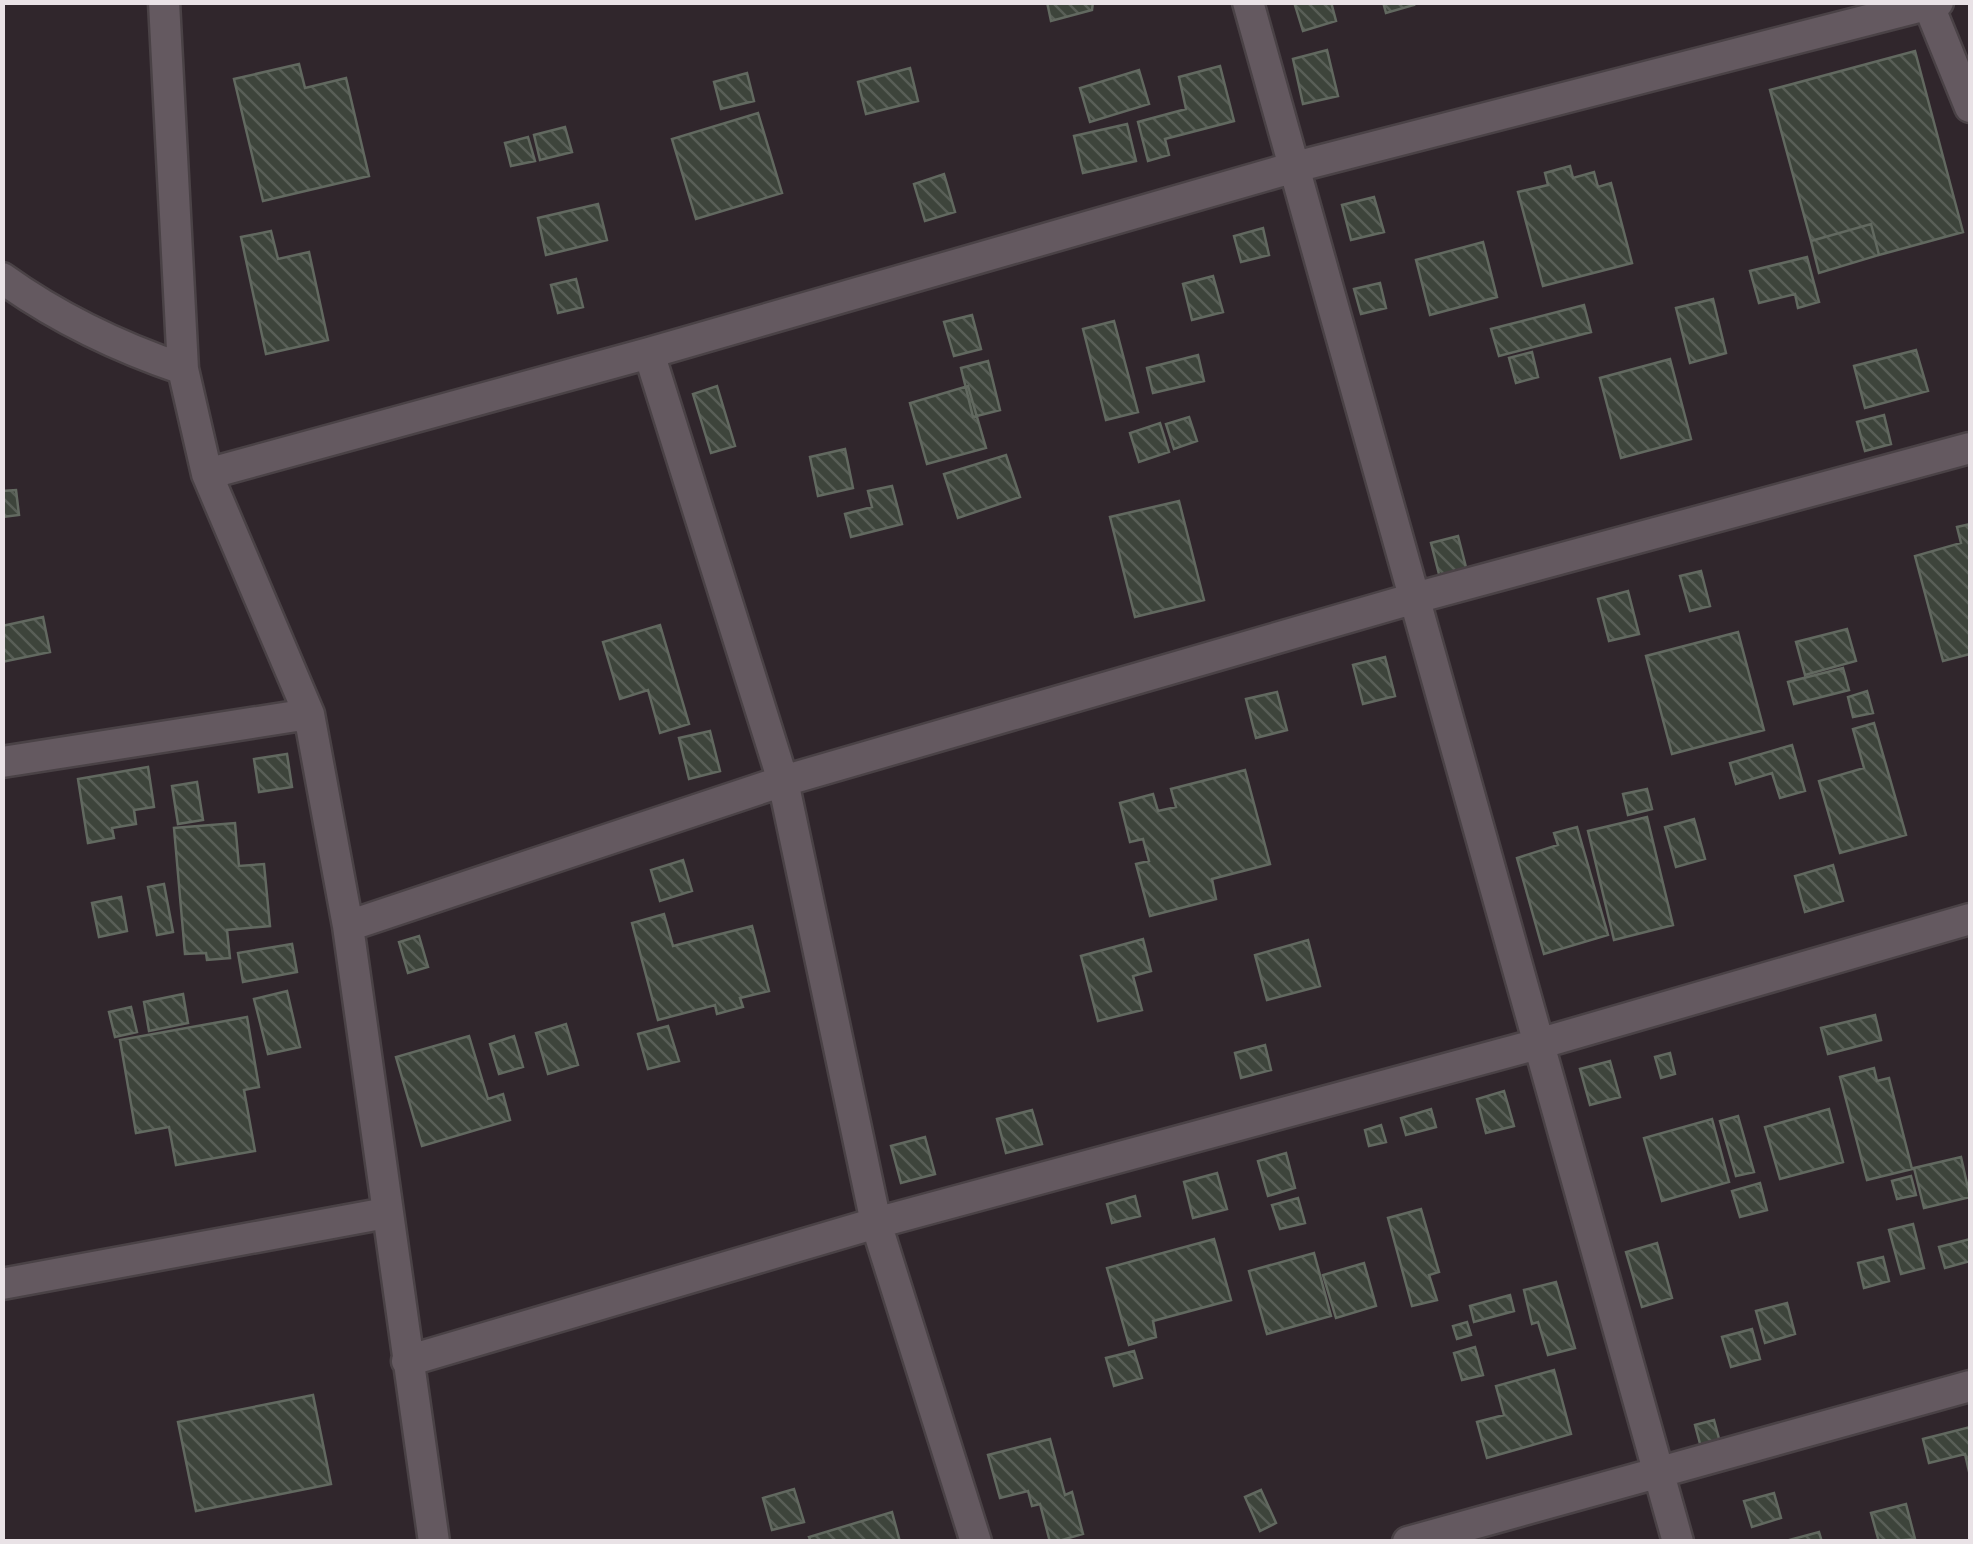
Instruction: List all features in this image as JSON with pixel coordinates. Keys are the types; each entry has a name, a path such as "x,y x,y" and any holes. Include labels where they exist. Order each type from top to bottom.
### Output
{"street":[{"path":"164,2 184,369 207,474 309,714 348,926 434,1542"},
{"path":"1248,2 1678,1542"},
{"path":"207,474 649,352 1295,166 1934,4 1970,107"},
{"path":"2,278 90,333 184,369"},
{"path":"649,352 783,781 876,1223 976,1542"},
{"path":"348,926 783,781 1415,598 1970,448"},
{"path":"2,762 309,714"},
{"path":"407,1361 876,1223 1538,1044 1970,919"},
{"path":"2,1284 386,1214"},
{"path":"1408,1542 1970,1386"}],"building":[{"path":"1047,2 1093,2 1092,10 1051,21"},
{"path":"1294,2 1331,2 1336,21 1303,31"},
{"path":"1383,2 1413,2 1414,5 1386,13"},
{"path":"1327,50 1338,96 1303,104 1293,59"},
{"path":"1915,51 1963,232 1879,255 1871,224 1811,241 1770,90"},
{"path":"299,64 305,88 346,78 369,176 263,201 234,79"},
{"path":"1220,66 1234,121 1165,139 1169,155 1148,161 1138,122 1186,109 1179,77"},
{"path":"910,68 918,101 866,114 858,82"},
{"path":"1139,70 1149,104 1090,122 1080,88"},
{"path":"747,73 754,101 721,109 714,82"},
{"path":"758,113 782,193 696,219 672,139"},
{"path":"1127,124 1136,161 1083,173 1074,136"},
{"path":"565,127 572,152 540,160 534,135"},
{"path":"528,137 535,161 511,166 505,143"},
{"path":"1570,166 1573,178 1594,172 1598,187 1611,183 1632,263 1543,286 1518,192 1548,185 1545,173"},
{"path":"944,174 955,212 925,221 914,184"},
{"path":"1374,197 1384,232 1351,240 1342,205"},
{"path":"598,204 607,240 546,255 538,218"},
{"path":"1871,224 1879,255 1819,273 1811,241"},
{"path":"1263,228 1269,255 1241,262 1234,236"},
{"path":"271,231 278,259 309,252 328,340 266,354 241,237"},
{"path":"1483,242 1497,297 1430,315 1416,260"},
{"path":"1807,257 1819,302 1798,308 1795,294 1759,303 1750,271"},
{"path":"1213,276 1223,312 1192,320 1183,284"},
{"path":"576,279 583,307 558,313 551,285"},
{"path":"1380,283 1386,308 1361,314 1354,289"},
{"path":"1713,299 1726,353 1690,363 1676,308"},
{"path":"1584,305 1591,332 1499,356 1491,329"},
{"path":"972,315 981,349 954,356 944,322"},
{"path":"1114,321 1138,412 1106,420 1083,329"},
{"path":"1916,350 1928,391 1865,408 1854,366"},
{"path":"1532,352 1538,377 1516,383 1509,358"},
{"path":"1198,355 1204,381 1153,393 1147,368"},
{"path":"1670,359 1691,439 1621,458 1600,378"},
{"path":"988,361 1000,410 973,417 961,368"},
{"path":"717,386 735,446 711,453 693,394"},
{"path":"968,386 986,448 927,464 910,403"},
{"path":"1884,415 1891,444 1865,451 1857,422"},
{"path":"1189,417 1197,441 1174,449 1166,424"},
{"path":"1160,423 1169,452 1139,462 1130,433"},
{"path":"845,449 853,488 818,496 810,457"},
{"path":"1006,455 1020,497 958,518 944,474"},
{"path":"892,486 902,524 851,537 845,514 872,507 868,491"},
{"path":"16,490 19,515 2,517 2,491"},
{"path":"1179,501 1204,600 1135,617 1110,517"},
{"path":"1970,524 1970,654 1943,661 1915,556 1961,543 1957,527"},
{"path":"1458,536 1467,571 1440,578 1431,543"},
{"path":"1701,571 1710,606 1690,611 1680,576"},
{"path":"1628,591 1639,634 1609,641 1598,599"},
{"path":"43,617 50,652 2,662 2,626"},
{"path":"660,625 689,724 660,733 648,690 620,699 603,642"},
{"path":"1847,629 1856,661 1805,675 1796,642"},
{"path":"1738,632 1764,730 1672,754 1646,656"},
{"path":"1385,657 1395,696 1363,704 1353,665"},
{"path":"1843,668 1849,690 1794,704 1788,682"},
{"path":"1867,691 1873,713 1853,717 1848,697"},
{"path":"1277,692 1287,730 1256,738 1246,699"},
{"path":"1874,723 1906,835 1840,853 1819,781 1864,768 1853,729"},
{"path":"710,731 720,771 689,779 679,738"},
{"path":"1792,745 1805,791 1780,798 1772,773 1736,784 1730,763"},
{"path":"287,754 292,787 259,792 254,759"},
{"path":"148,767 154,807 134,810 136,824 112,828 114,838 88,843 78,779"},
{"path":"1245,770 1270,864 1212,879 1216,899 1150,916 1136,864 1149,861 1143,839 1130,842 1120,803 1153,794 1158,811 1176,807 1171,789"},
{"path":"197,782 203,820 178,824 172,786"},
{"path":"1647,789 1652,809 1628,815 1623,794"},
{"path":"1647,817 1673,925 1614,940 1588,831"},
{"path":"1694,819 1705,859 1676,867 1665,827"},
{"path":"235,823 239,866 264,864 270,926 227,930 230,958 207,960 206,953 185,954 174,828"},
{"path":"1577,827 1608,935 1544,954 1517,858 1558,845 1554,833"},
{"path":"683,860 692,891 660,901 651,870"},
{"path":"1833,865 1843,901 1805,912 1795,876"},
{"path":"164,884 173,932 157,935 148,887"},
{"path":"121,897 127,931 99,937 92,903"},
{"path":"664,914 673,946 752,926 769,991 740,998 743,1007 717,1014 715,1005 658,1020 632,923"},
{"path":"419,936 428,967 408,973 399,942"},
{"path":"1143,939 1151,971 1133,976 1142,1010 1098,1021 1081,956"},
{"path":"1308,940 1320,986 1267,1000 1255,955"},
{"path":"292,944 297,972 243,982 238,953"},
{"path":"287,991 300,1047 268,1054 254,999"},
{"path":"183,994 188,1023 149,1031 144,1002"},
{"path":"131,1007 137,1032 115,1037 109,1012"},
{"path":"1875,1015 1881,1040 1828,1054 1821,1028"},
{"path":"247,1017 259,1087 244,1090 255,1151 176,1165 169,1127 136,1133 120,1040"},
{"path":"566,1024 578,1065 548,1074 536,1033"},
{"path":"668,1026 679,1061 648,1069 638,1034"},
{"path":"469,1036 488,1099 503,1094 510,1120 422,1146 396,1057"},
{"path":"514,1036 523,1067 499,1074 490,1044"},
{"path":"1265,1045 1271,1070 1241,1078 1235,1053"},
{"path":"1670,1053 1675,1074 1661,1078 1655,1057"},
{"path":"1610,1061 1620,1097 1590,1105 1580,1069"},
{"path":"1874,1068 1877,1081 1889,1078 1912,1169 1867,1180 1840,1077"},
{"path":"1504,1091 1514,1126 1486,1133 1477,1099"},
{"path":"1431,1109 1436,1127 1406,1135 1401,1118"},
{"path":"1829,1109 1843,1162 1780,1179 1765,1127"},
{"path":"1032,1110 1042,1144 1006,1153 997,1119"},
{"path":"1738,1116 1754,1172 1736,1176 1720,1121"},
{"path":"1712,1119 1729,1182 1662,1201 1644,1138"},
{"path":"1381,1125 1386,1142 1369,1146 1365,1130"},
{"path":"925,1137 935,1174 901,1183 891,1146"},
{"path":"1286,1153 1295,1188 1268,1196 1258,1161"},
{"path":"1961,1157 1970,1197 1924,1208 1914,1168"},
{"path":"1217,1173 1227,1209 1193,1218 1184,1182"},
{"path":"1911,1176 1916,1195 1897,1199 1892,1181"},
{"path":"1760,1183 1767,1210 1740,1217 1732,1191"},
{"path":"1135,1196 1140,1216 1112,1223 1107,1204"},
{"path":"1298,1198 1305,1223 1280,1229 1272,1205"},
{"path":"1421,1209 1439,1272 1429,1275 1437,1300 1412,1306 1388,1218"},
{"path":"1913,1224 1924,1268 1901,1274 1889,1230"},
{"path":"1214,1239 1231,1300 1153,1321 1156,1337 1129,1345 1107,1268"},
{"path":"1970,1239 1970,1261 1945,1268 1939,1247"},
{"path":"1657,1243 1672,1298 1642,1307 1626,1252"},
{"path":"1314,1253 1331,1316 1267,1334 1249,1271"},
{"path":"1883,1257 1889,1281 1864,1288 1858,1263"},
{"path":"1364,1263 1376,1306 1336,1318 1323,1275"},
{"path":"1556,1282 1575,1348 1548,1355 1538,1322 1532,1324 1524,1290"},
{"path":"1510,1295 1514,1311 1474,1322 1470,1306"},
{"path":"1787,1303 1795,1334 1765,1343 1756,1311"},
{"path":"1467,1322 1471,1335 1457,1339 1453,1326"},
{"path":"1752,1329 1760,1359 1731,1367 1722,1337"},
{"path":"1475,1347 1483,1375 1462,1380 1454,1353"},
{"path":"1134,1351 1142,1378 1114,1386 1106,1358"},
{"path":"1554,1370 1571,1434 1487,1458 1477,1422 1504,1415 1496,1386"},
{"path":"313,1395 331,1484 196,1511 178,1422"},
{"path":"1714,1420 1721,1446 1702,1451 1695,1425"},
{"path":"1970,1427 1970,1476 1965,1454 1929,1463 1923,1439"},
{"path":"1050,1439 1065,1495 1072,1492 1083,1534 1055,1542 1050,1542 1040,1504 1032,1506 1028,1491 1000,1498 988,1455"},
{"path":"794,1489 804,1522 772,1530 763,1498"},
{"path":"1261,1490 1276,1523 1260,1531 1245,1497"},
{"path":"1774,1493 1781,1518 1752,1527 1744,1501"},
{"path":"1906,1504 1915,1539 1879,1542 1871,1513"},
{"path":"892,1512 900,1542 811,1542 809,1537"},
{"path":"1819,1532 1822,1542 1789,1540"}]}
